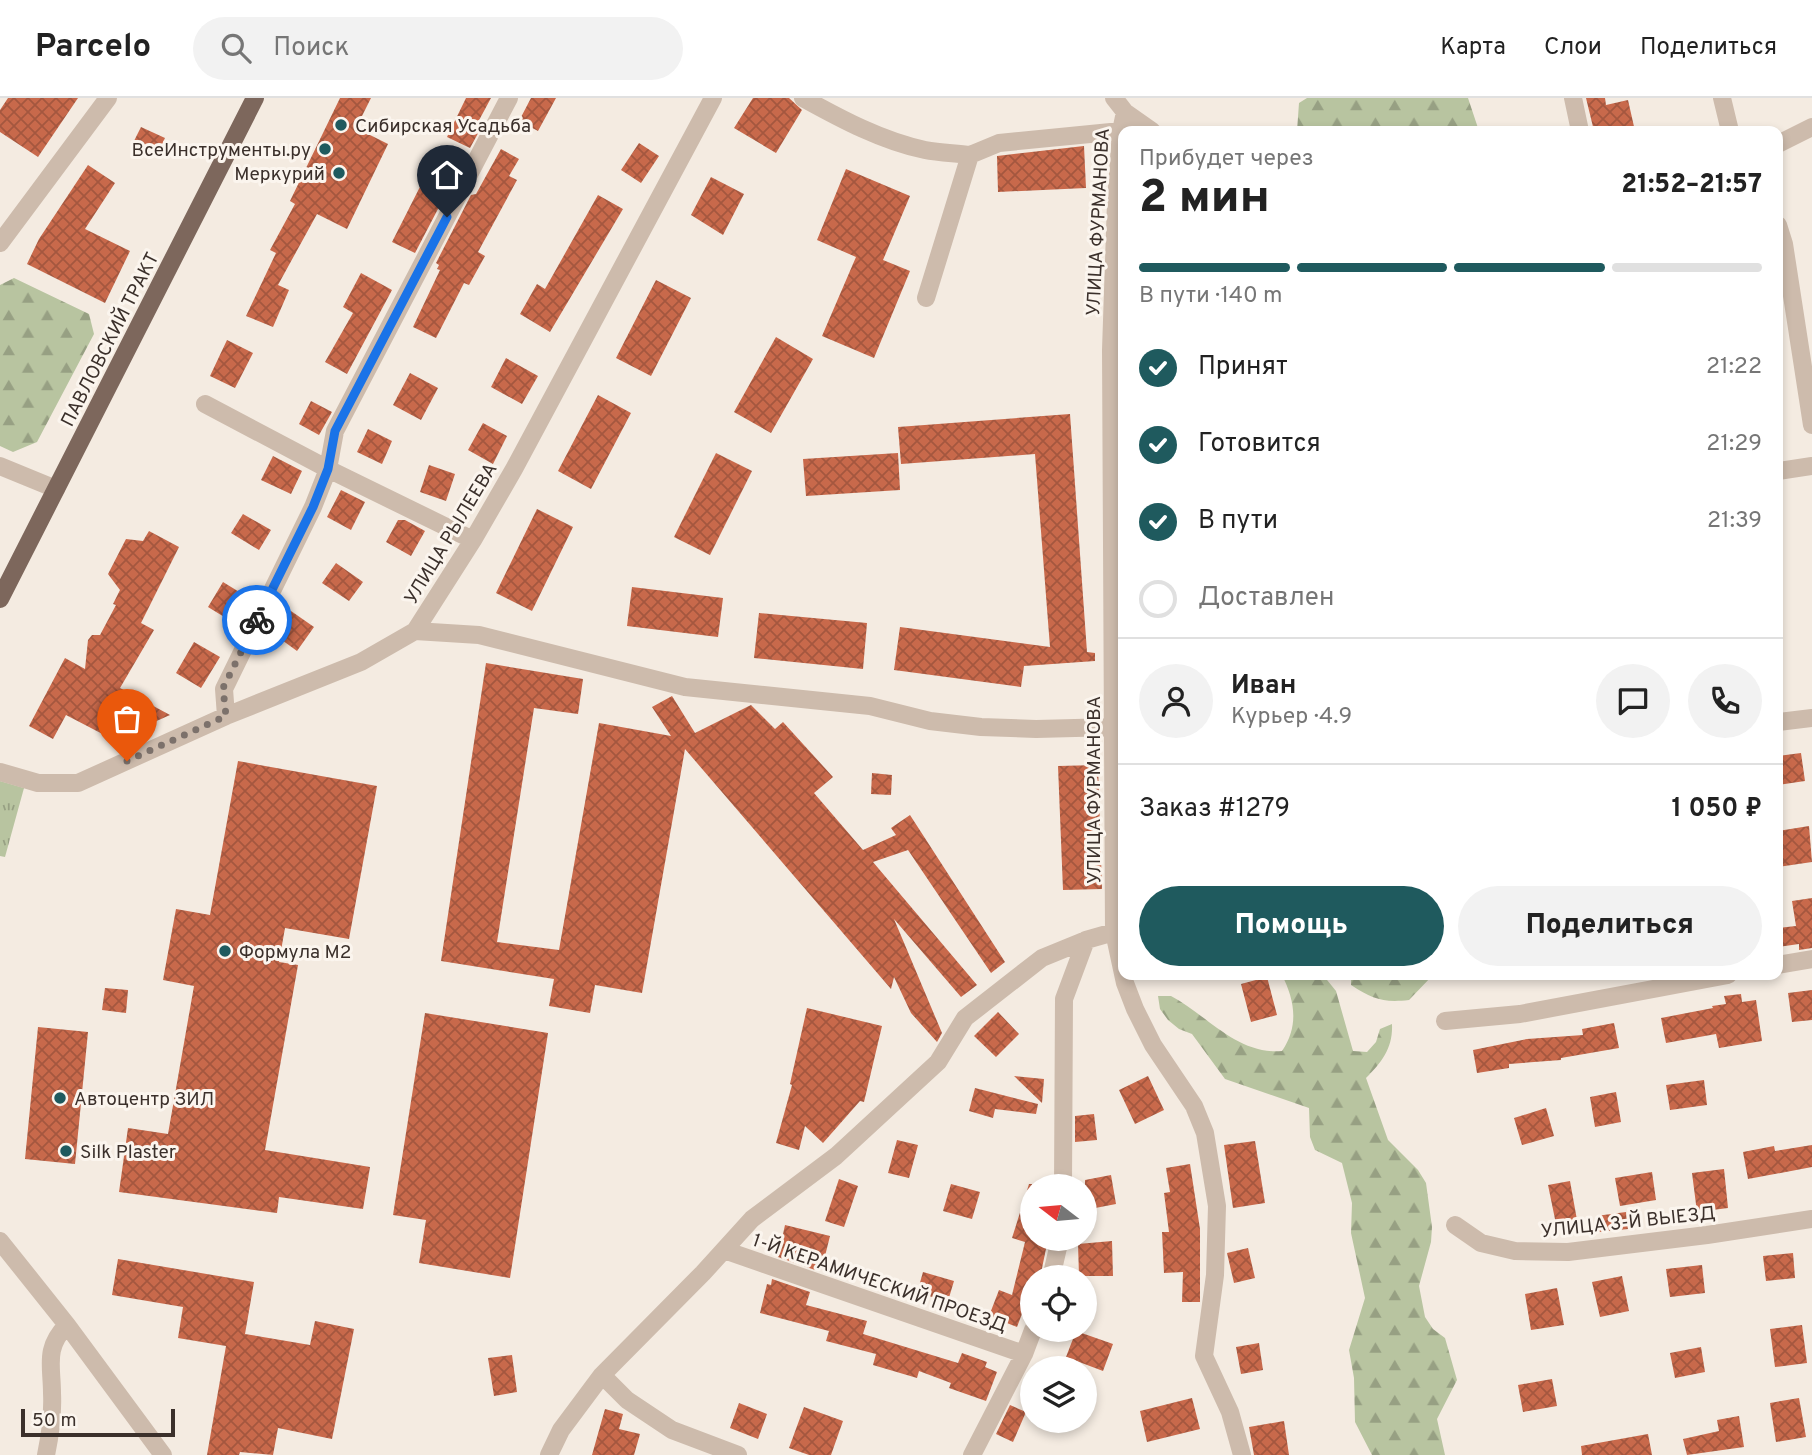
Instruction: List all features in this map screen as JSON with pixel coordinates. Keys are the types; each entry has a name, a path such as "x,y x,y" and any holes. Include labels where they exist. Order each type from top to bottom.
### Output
{"main road":[{"name":"ПАВЛОВСКИЙ ТРАКТ","path":"0,599 255,98"}],"street":[{"path":"0,243 108,98"},
{"path":"226,716 223,688 313,507 328,469 335,431 509,98"},
{"name":"УЛИЦА РЫЛЕЕВА","path":"0,772 38,783 78,783 226,716 361,662 415,631 473,540 713,98"},
{"path":"803,98 842,120 881,136 924,150 970,155 999,143 1118,131"},
{"path":"1573,98 1579,126"},
{"path":"1722,98 1729,126"},
{"path":"1120,105 1146,126"},
{"name":"УЛИЦА ФУРМАНОВА","path":"1120,105 1121,126"},
{"path":"1783,142 1812,127"},
{"path":"926,298 970,155"},
{"name":"УЛИЦА ФУРМАНОВА","path":"1118,174 1111,350 1114,932 1118,951"},
{"path":"1783,241 1812,425"},
{"path":"205,404 328,469 473,540"},
{"path":"0,466 57,489"},
{"path":"1783,470 1812,466"},
{"path":"415,631 479,635 684,687 870,706 930,721 981,727 1114,727"},
{"path":"1783,721 1812,718"},
{"path":"549,1455 561,1430 602,1375 752,1219 836,1156 938,1062 965,1018 1042,958 1114,932"},
{"path":"1062,1174 1064,999 1086,940"},
{"path":"1783,964 1812,959"},
{"name":"УЛИЦА ФУРМАНОВА","path":"1124,980 1153,1045 1194,1106 1205,1133 1217,1206 1214,1275 1205,1356 1230,1412 1242,1455"},
{"path":"1445,1021 1520,1014 1701,980"},
{"name":"УЛИЦА 3-Й ВЫЕЗД","path":"1455,1224 1481,1243 1492,1246 1514,1251 1568,1252 1812,1219"},
{"path":"0,1241 67,1325 163,1455"},
{"name":"1-Й КЕРАМИЧЕСКИЙ ПРОЕЗД","path":"724,1250 1024,1354"},
{"path":"46,1455 52,1394 49,1366 52,1349 60,1332 67,1325"},
{"path":"972,1455 1028,1342"},
{"path":"602,1375 627,1400 664,1425 738,1455"}],"green space":[{"path":"1307,98 1468,98 1477,126 1297,126 1299,103"},
{"path":"14,278 89,314 94,334 37,442 13,452 0,446 0,285"},
{"path":"0,781 24,788 5,857 0,856"},
{"path":"1284,980 1327,980 1336,991 1353,1051 1367,1052 1376,1042 1380,1029 1392,1024 1391,1040 1385,1054 1366,1078 1388,1140 1418,1170 1426,1183 1432,1227 1431,1242 1419,1286 1425,1317 1433,1329 1445,1338 1457,1380 1437,1419 1445,1455 1372,1455 1355,1422 1354,1378 1349,1350 1365,1298 1351,1233 1352,1203 1342,1163 1315,1150 1310,1137 1309,1108 1225,1079 1192,1034 1179,1029 1168,1020 1160,1009 1158,996 1171,996 1223,1032 1251,1047 1282,1051 1293,1023 1290,994"},
{"path":"1351,980 1428,980 1409,1000 1392,1001 1372,997 1351,985"}],"building":[{"path":"8,98 78,98 38,157 0,132 0,110"},
{"name":"Меркурий","path":"340,98 371,98 356,128 388,144 347,229 317,214 278,285 289,290 273,327 246,316 276,253 270,250 295,204 290,201"},
{"path":"466,98 491,98 477,124 482,126 470,148 447,137"},
{"path":"531,98 556,98 538,131 519,121"},
{"path":"753,98 789,98 802,110 776,153 734,128"},
{"path":"1586,98 1605,98 1606,105 1628,100 1634,126 1593,126"},
{"path":"141,127 165,138 156,157 132,145"},
{"path":"639,143 659,156 641,183 621,170"},
{"path":"1084,146 1086,188 998,192 997,156"},
{"path":"501,149 519,159 509,176 517,180 478,252 485,256 469,285 464,283 436,338 413,327 440,270 437,269 439,265 436,263 471,195 476,194"},
{"path":"88,165 115,183 85,229 130,251 105,303 27,264 39,239"},
{"path":"846,169 910,196 883,260 910,271 874,358 822,336 856,257 817,240"},
{"path":"428,171 451,184 415,253 392,242"},
{"path":"711,177 744,194 723,235 691,215"},
{"path":"598,195 623,209 550,332 520,314 537,284 545,289"},
{"path":"361,273 392,290 347,374 325,362 353,313 343,307"},
{"path":"656,280 691,298 651,376 616,358"},
{"path":"776,337 813,359 771,433 734,412"},
{"path":"227,340 253,353 235,388 210,376"},
{"path":"506,358 538,376 522,404 491,387"},
{"path":"410,373 438,388 421,420 393,405"},
{"path":"598,395 631,413 591,489 558,471"},
{"path":"311,401 332,412 319,435 299,424"},
{"path":"1070,414 1087,652 1095,653 1095,661 1024,666 1021,687 894,670 900,627 1050,647 1035,454 901,464 898,427"},
{"path":"483,423 507,436 493,464 468,450"},
{"path":"368,429 392,441 382,464 357,452"},
{"path":"716,453 752,471 710,555 674,537"},
{"path":"898,453 900,490 806,496 803,459"},
{"path":"273,456 302,471 291,494 261,480"},
{"path":"429,465 455,474 446,501 420,492"},
{"path":"341,490 365,502 351,530 327,517"},
{"path":"537,509 573,527 532,611 496,593"},
{"path":"243,514 271,530 259,550 231,533"},
{"path":"398,520 405,520 425,531 411,556 386,542"},
{"path":"149,531 179,547 141,623 154,630 120,688 170,715 114,740 66,715 53,739 29,726 65,658 85,669 88,640 92,635 100,635 116,605 113,604 120,590 108,574 126,539 143,541"},
{"path":"336,563 363,582 349,601 322,583"},
{"path":"223,582 249,598 234,623 208,607"},
{"path":"632,587 723,598 718,637 627,626"},
{"path":"291,611 314,627 297,651 275,635"},
{"path":"759,613 867,623 863,669 754,658"},
{"path":"194,642 220,657 201,688 176,673"},
{"path":"486,663 583,679 578,714 534,708 497,942 559,950 599,723 671,736 652,707 672,696 695,733 751,705 775,729 783,722 833,777 814,793 863,850 896,835 891,828 910,815 1005,962 991,973 908,850 873,862 977,985 961,997 894,919 942,1033 937,1042 911,1013 894,977 891,989 685,749 642,993 595,985 590,1013 549,1006 554,979 441,961"},
{"path":"1801,753 1805,781 1783,784 1783,755"},
{"name":"Формула М2","path":"238,761 377,786 349,939 285,928 279,962 298,965 265,1150 370,1167 363,1209 279,1197 277,1213 119,1192 128,1128 168,1134 194,986 163,980 176,909 210,915"},
{"path":"1098,765 1102,889 1063,890 1058,766"},
{"path":"872,773 892,775 891,795 871,794"},
{"path":"1809,826 1812,862 1783,866 1783,830"},
{"path":"1812,898 1812,948 1799,950 1799,944 1783,946 1783,927 1796,926 1792,901"},
{"path":"1268,980 1277,1015 1251,1022 1241,984"},
{"path":"105,988 128,990 126,1013 102,1010"},
{"path":"1812,990 1812,1020 1792,1022 1788,993"},
{"path":"1741,994 1742,1002 1756,1000 1762,1041 1719,1048 1716,1034 1666,1043 1661,1018 1713,1008 1712,1006 1726,1004 1724,996"},
{"path":"807,1008 882,1026 864,1102 860,1101 823,1143 805,1126 799,1150 776,1143 792,1085 790,1084"},
{"path":"998,1012 1019,1034 996,1057 974,1036"},
{"path":"425,1013 548,1033 510,1278 419,1263 426,1220 393,1215"},
{"path":"1614,1023 1619,1048 1561,1060 1509,1064 1509,1068 1477,1073 1473,1050 1527,1039 1583,1035 1582,1029"},
{"path":"38,1027 88,1032 75,1164 25,1159"},
{"path":"1014,1076 1044,1079 1042,1103"},
{"path":"1148,1076 1164,1110 1135,1124 1119,1090"},
{"path":"1704,1080 1707,1105 1670,1110 1666,1085"},
{"path":"975,1088 1038,1104 1036,1114 995,1109 993,1118 969,1111"},
{"path":"1616,1092 1621,1122 1595,1127 1590,1097"},
{"path":"1546,1108 1554,1136 1522,1145 1514,1118"},
{"path":"1094,1114 1097,1140 1075,1142 1075,1116"},
{"path":"897,1140 918,1145 909,1178 888,1173"},
{"path":"1255,1141 1265,1203 1233,1208 1224,1145"},
{"path":"1812,1145 1812,1167 1748,1179 1743,1152 1774,1146 1775,1151"},
{"path":"1190,1164 1200,1229 1200,1302 1182,1302 1183,1272 1164,1273 1162,1232 1169,1232 1164,1193 1170,1192 1166,1168"},
{"path":"1724,1169 1728,1208 1697,1212 1692,1173"},
{"path":"1652,1172 1656,1200 1620,1206 1615,1178"},
{"path":"1111,1175 1116,1204 1097,1208 1097,1178"},
{"path":"839,1179 858,1186 844,1227 825,1221"},
{"path":"1570,1181 1577,1220 1556,1224 1548,1185"},
{"path":"951,1184 980,1192 972,1219 943,1211"},
{"path":"1626,1212 1628,1229 1599,1232 1596,1216"},
{"path":"1020,1213 1020,1240 1012,1238"},
{"path":"785,1225 830,1236 822,1268 816,1266 815,1270 778,1257"},
{"path":"1112,1241 1113,1276 1097,1276 1097,1265 1079,1265 1078,1251 1097,1251 1097,1242"},
{"path":"1248,1248 1255,1278 1234,1283 1227,1253"},
{"path":"1023,1251 1046,1251 1043,1265 1020,1265 1020,1319 1017,1327 989,1316 999,1290 1012,1295"},
{"path":"1793,1253 1795,1278 1766,1281 1763,1256"},
{"path":"118,1259 254,1282 245,1334 310,1345 315,1321 354,1329 332,1439 278,1428 273,1455 240,1452 239,1455 207,1455 226,1346 178,1338 183,1307 112,1295"},
{"path":"1702,1265 1705,1293 1670,1297 1666,1269"},
{"path":"923,1272 954,1281 948,1301 917,1293"},
{"path":"1622,1276 1629,1311 1600,1317 1592,1282"},
{"path":"772,1279 810,1292 806,1305 867,1321 863,1334 958,1363 962,1353 987,1362 985,1367 997,1372 986,1401 949,1388 951,1383 919,1371 917,1378 873,1365 876,1354 826,1341 829,1331 760,1313 767,1284 771,1285"},
{"path":"1557,1288 1564,1325 1531,1330 1525,1294"},
{"path":"1802,1325 1807,1363 1775,1367 1770,1329"},
{"path":"1097,1338 1113,1344 1103,1371 1097,1369 1097,1356 1066,1356 1072,1342 1097,1342"},
{"path":"1259,1343 1263,1370 1241,1374 1236,1347"},
{"path":"1701,1347 1705,1372 1675,1378 1670,1353"},
{"path":"512,1355 517,1392 494,1396 488,1358"},
{"path":"1552,1379 1557,1406 1523,1412 1518,1385"},
{"path":"1192,1398 1200,1429 1147,1442 1140,1411"},
{"path":"1799,1398 1806,1437 1776,1442 1770,1403"},
{"path":"739,1403 767,1414 758,1439 730,1428"},
{"path":"1010,1405 1020,1409 1020,1426 1013,1442 996,1434"},
{"path":"804,1407 843,1421 831,1455 809,1455 789,1448"},
{"path":"605,1409 623,1414 619,1429 640,1434 634,1455 592,1455"},
{"path":"1739,1416 1744,1447 1687,1455 1683,1439 1719,1431 1717,1420"},
{"path":"1284,1421 1289,1455 1254,1455 1249,1427"},
{"path":"1648,1434 1652,1455 1582,1455 1581,1446"}],"way so far":[{"path":"127,761 226,716 223,688 257,620"}],"place":[{"name":"Сибирская Усадьба","path":"341,125"},
{"name":"ВсеИнструменты.ру","path":"325,149"},
{"name":"Меркурий","path":"339,173"},
{"name":"Формула М2","path":"225,951"},
{"name":"Автоцентр ЗИЛ","path":"60,1098"},
{"name":"Silk Plaster","path":"66,1151"}],"route":[{"path":"257,620 313,507 328,469 335,431 447,217"}]}
